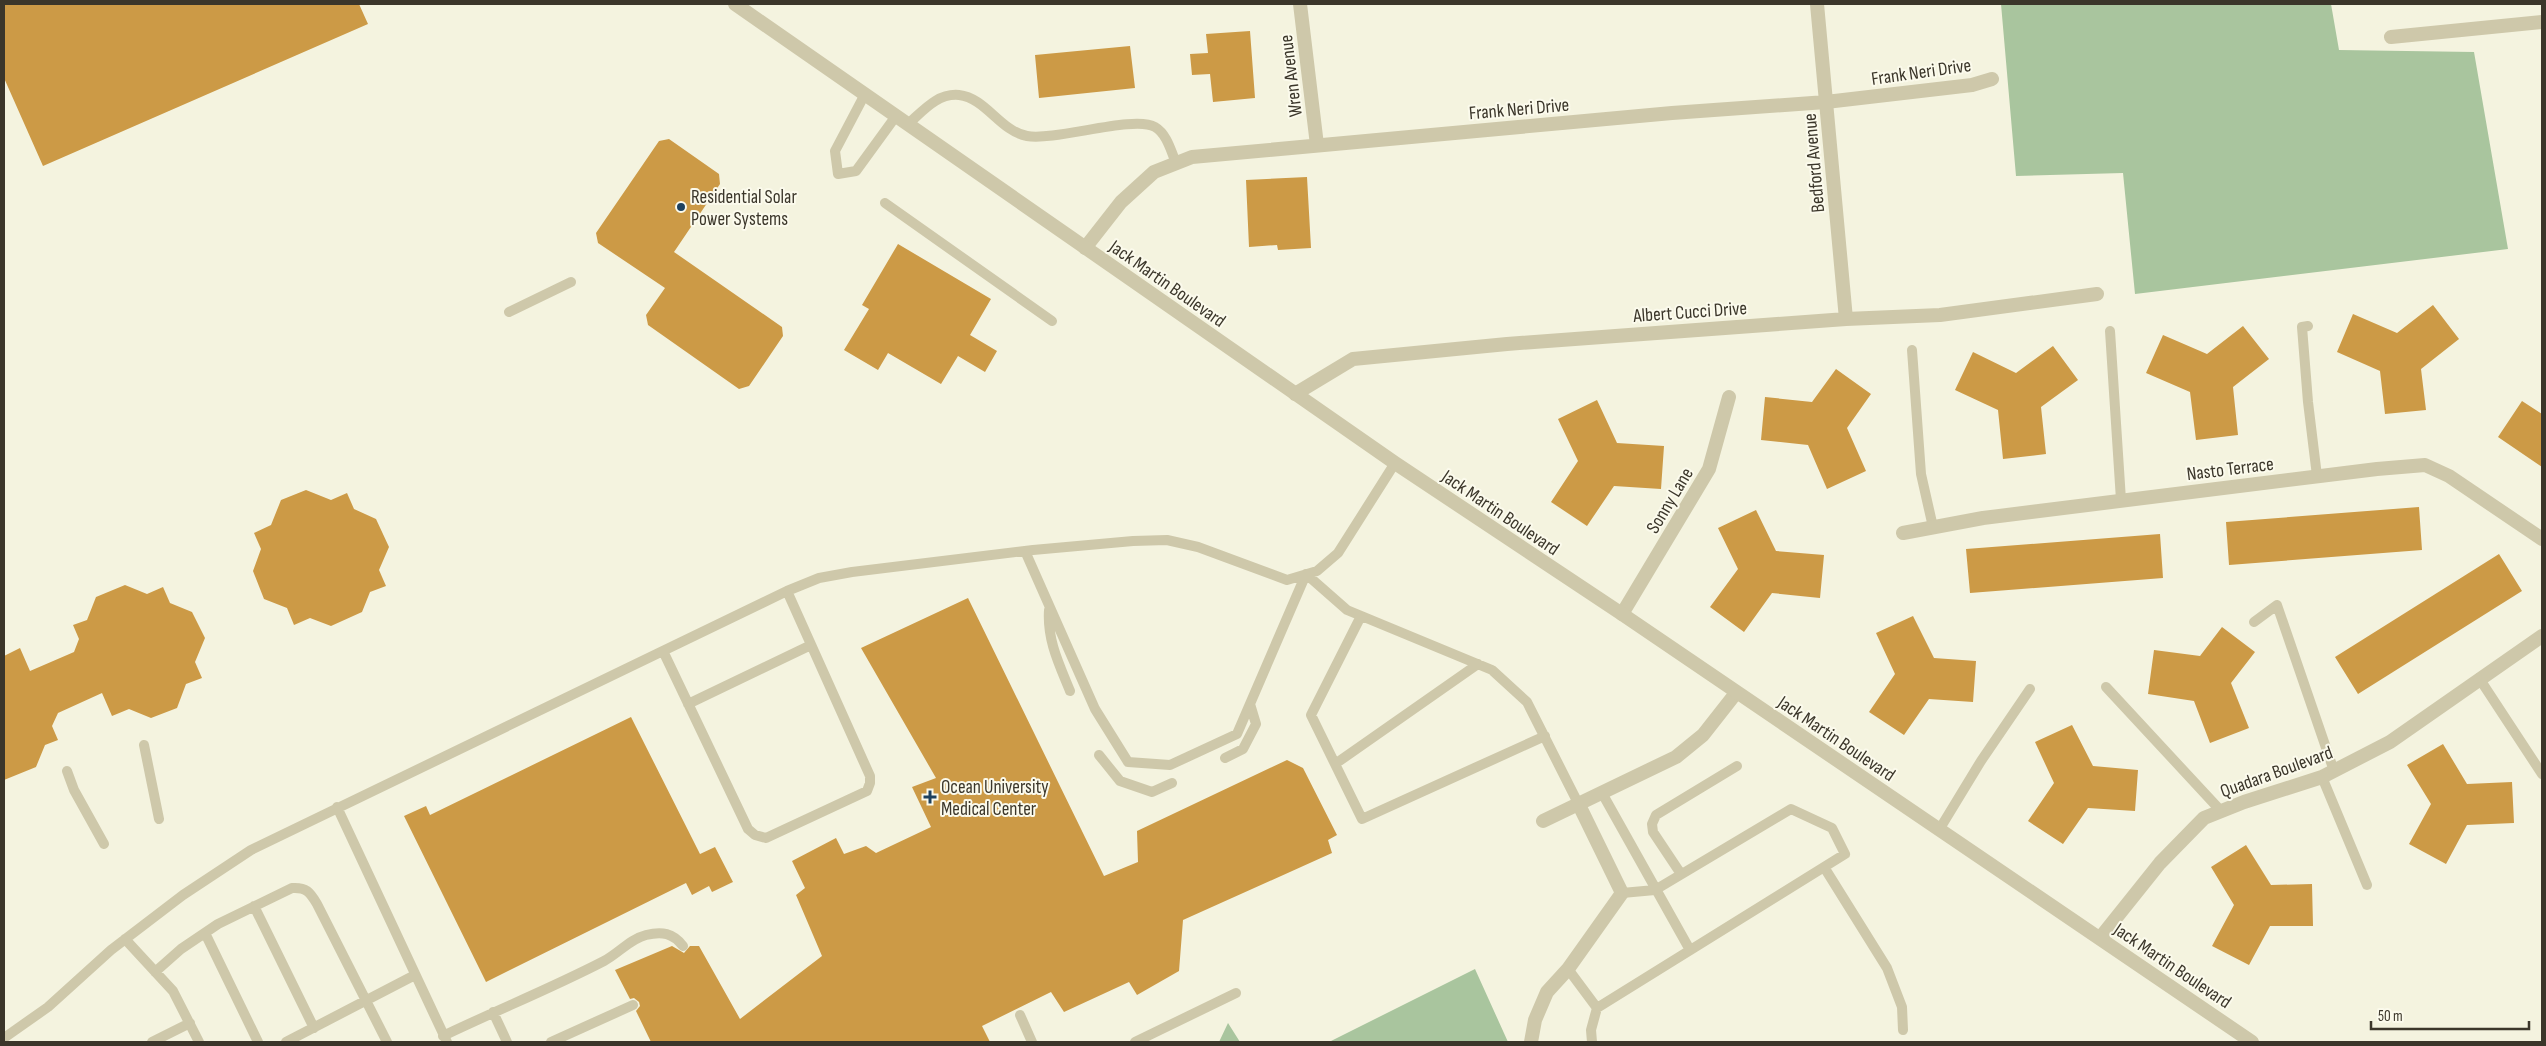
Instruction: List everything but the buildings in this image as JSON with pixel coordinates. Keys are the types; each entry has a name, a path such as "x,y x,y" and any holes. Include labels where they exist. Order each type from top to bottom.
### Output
{"street":[{"name":"Jack Martin Boulevard","path":"735,4 1395,464 1622,614 2252,1042"},
{"name":"Wren Avenue","path":"1300,4 1317,145"},
{"name":"Bedford Avenue","path":"1817,4 1846,319"},
{"path":"2391,37 2542,22"},
{"name":"Frank Neri Drive","path":"1085,248 1121,202 1154,172 1192,157 1672,113 1826,102 1972,85 1992,79"},
{"name":"Albert Cucci Drive","path":"1295,394 1353,359 1507,344 1846,319 1940,315 2097,294"},
{"name":"Sonny Lane","path":"1622,614 1709,469 1729,397"},
{"name":"Nasto Terrace","path":"1904,533 1983,518 2317,476 2425,465 2449,476 2542,539"},
{"name":"Quadara Boulevard","path":"2100,938 2160,863 2204,818 2328,774 2390,742 2479,678 2542,636"},
{"path":"1543,821 1676,757 1703,735 1736,693"},
{"path":"1531,1042 1535,1020 1546,992 1568,969 1622,893 1580,804"}],"lane":[{"path":"865,94 835,151 838,174 856,170 902,120 940,97 960,95 976,101 1012,129 1026,136 1046,136 1132,124 1154,127 1165,137 1176,163"},
{"path":"885,203 1052,321"},
{"path":"509,312 571,282"},
{"path":"2308,326 2302,327 2308,402 2317,476"},
{"path":"2110,331 2121,500"},
{"path":"1912,350 1921,474 1933,527"},
{"path":"4,1038 48,1007 125,939 182,895 251,850 787,590 819,578 852,572 1025,551 1133,541 1167,540 1198,546 1288,580 1317,571 1338,553 1395,464"},
{"path":"1025,551 1095,709 1128,762 1170,765 1237,734 1306,574"},
{"path":"1306,574 1347,610 1492,670 1527,702 1580,804"},
{"path":"663,651 748,829 754,835 766,838 867,791 870,776 787,590"},
{"path":"2254,622 2276,605 2328,774 2367,885"},
{"path":"1049,607 1048,630 1056,658 1070,691"},
{"path":"1362,616 1311,715 1362,819 1545,736"},
{"path":"688,704 811,645"},
{"path":"1335,764 1478,664"},
{"path":"2479,678 2542,774"},
{"path":"2106,687 2221,811"},
{"path":"1939,830 1981,760 2030,689"},
{"path":"1225,758 1244,749 1256,724 1250,704"},
{"path":"144,744 160,818"},
{"path":"1099,755 1120,781 1152,792 1172,783"},
{"path":"1681,874 1653,832 1652,824 1656,815 1737,766"},
{"path":"67,771 74,790 104,844"},
{"path":"1602,793 1690,950"},
{"path":"337,807 445,1039 492,1012 606,960 633,940 646,935 664,933 675,936 683,946"},
{"path":"1592,1042 1591,1030 1597,1008 1845,854 1832,828 1791,809 1655,890 1622,893"},
{"path":"1824,867 1887,968 1902,1007 1904,1030"},
{"path":"155,972 181,949 205,933 292,888 301,888 309,892 367,1000 387,1042"},
{"path":"254,906 314,1028"},
{"path":"205,933 258,1042"},
{"path":"125,939 173,991 199,1042"},
{"path":"1568,969 1597,1008"},
{"path":"286,1042 415,975"},
{"path":"1136,1042 1236,993"},
{"path":"551,1042 633,1005"},
{"path":"492,1012 507,1042"},
{"path":"1020,1015 1032,1042"},
{"path":"152,1042 190,1024"}],"green space":[{"path":"2001,4 2331,4 2339,50 2474,52 2508,249 2135,294 2123,173 2016,176"},
{"path":"1475,969 1508,1042 1329,1042"},
{"path":"1228,1023 1240,1042 1219,1042"}],"place":[{"name":"Residential Solar Power Systems","path":"681,207"},
{"name":"Ocean University Medical Center","path":"930,797"}]}
